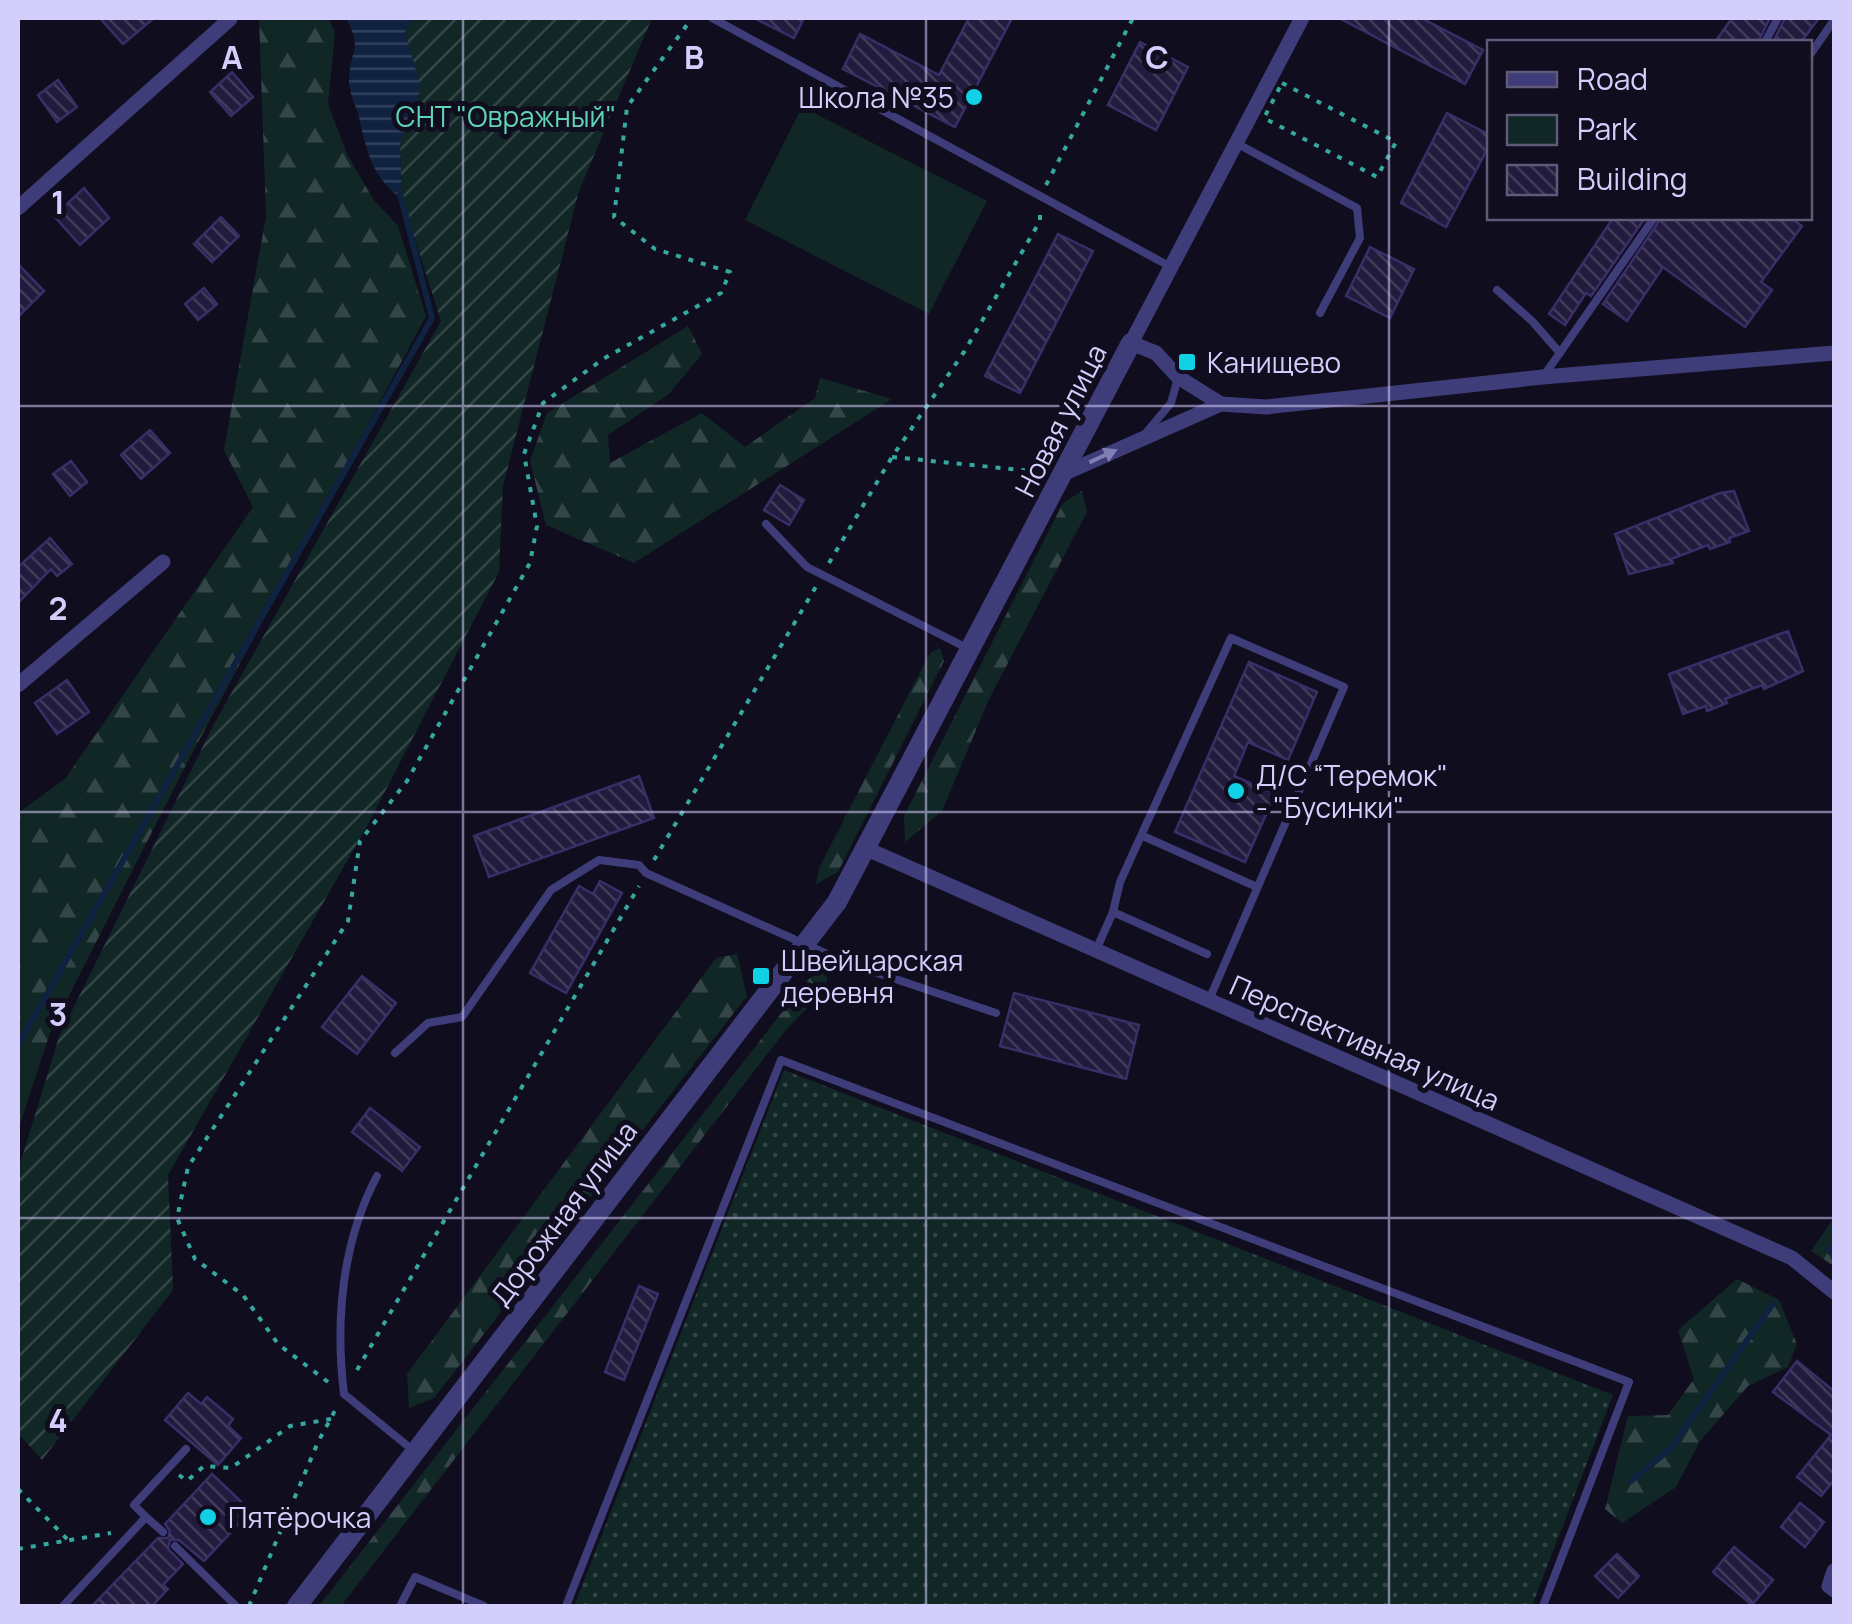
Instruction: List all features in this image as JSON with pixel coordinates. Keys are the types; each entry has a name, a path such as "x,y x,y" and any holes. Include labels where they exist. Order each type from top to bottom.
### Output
{"street":[{"path":"18,208 230,19"},
{"name":"Новая улица","path":"867,849 1299,19"},
{"path":"1131,343 1156,353 1178,377 1220,404 1266,408 1543,377 1834,353"},
{"path":"1063,474 1220,404"},
{"path":"18,685 163,562"},
{"name":"Дорожная улица","path":"297,1606 837,902 867,849"},
{"name":"Перспективная улица","path":"867,849 1792,1258 1834,1292"},
{"path":"1834,1571 1830,1586 1834,1590"}],"lane":[{"path":"712,18 1171,267"},
{"path":"1812,51 1834,20"},
{"path":"1236,143 1357,208 1360,238 1320,313"},
{"path":"1543,377 1653,220"},
{"path":"1497,290 1532,320 1560,353"},
{"path":"1142,438 1170,403 1178,377"},
{"path":"766,524 807,567 971,650"},
{"path":"1096,950 1113,912 1120,882 1232,638 1344,687 1209,1000"},
{"path":"1143,836 1257,887"},
{"path":"395,1053 428,1023 462,1016 551,890 599,860 639,865 646,873 804,944 996,1013"},
{"path":"1113,912 1208,954"},
{"path":"566,1606 781,1060 1629,1382 1543,1606"},
{"path":"377,1176 364,1202 344,1274 339,1354 344,1394 415,1452"},
{"path":"163,1532 134,1505 186,1449"},
{"path":"63,1606 146,1517"},
{"path":"175,1546 236,1606"},
{"path":"400,1606 415,1577 484,1606"}],"path":[{"path":"344,1394 278,1344 243,1295 195,1260 177,1218 188,1166 348,921 360,840 407,781 530,563 537,526 524,454 542,403 603,359 721,293 730,272 656,249 614,217 627,107 692,18"},
{"path":"249,1606 344,1394 822,575 892,458 964,352 1040,220 1042,194 1133,18"},
{"path":"1282,83 1396,142 1377,178 1264,118 1282,83"},
{"path":"892,458 1063,474"},
{"path":"170,1467 187,1482 204,1466 232,1468 290,1426 331,1418"},
{"path":"18,1489 68,1540"},
{"path":"18,1549 136,1528"}],"green space":[{"path":"259,18 328,18 335,32 328,104 347,154 373,199 398,226 426,316 189,759 50,1033 18,1130 18,813 65,779 253,507 224,450 266,216"},
{"name":"СНТ \"Овражный\"","path":"412,18 652,18 579,191 503,486 499,572 367,826 168,1175 173,1290 42,1460 18,1433 18,1170 59,1037 214,724 441,321 402,199 400,144 418,79 405,32"},
{"path":"802,107 987,201 929,314 745,220"},
{"path":"688,326 702,354 669,394 608,435 610,463 702,413 745,447 815,398 820,378 892,399 634,563 546,525 530,461 547,413"},
{"path":"1082,491 1087,512 989,699 942,811 905,842 904,816 1063,503"},
{"path":"940,648 944,661 838,872 816,884 819,868 930,653"},
{"path":"737,954 747,996 434,1398 409,1408 407,1374 716,958"},
{"path":"828,969 826,988 785,1031 341,1606 319,1606 808,979"},
{"path":"784,1070 1613,1395 1532,1606 574,1606"},
{"path":"1834,1218 1834,1266 1811,1251"},
{"path":"1737,1279 1779,1300 1797,1344 1788,1367 1748,1386 1700,1441 1676,1487 1622,1523 1605,1509 1628,1416 1668,1415 1694,1379 1678,1330"}],"water":[{"path":"346,18 412,18 405,32 421,88 400,144 402,199 377,173 368,153 350,88 355,43"}],"building":[{"path":"100,18 154,18 123,44"},
{"path":"754,18 804,18 794,38"},
{"path":"969,18 1012,18 955,127 843,69 860,34 939,75"},
{"path":"1339,18 1421,18 1483,50 1465,84"},
{"path":"1732,18 1770,18 1759,40 1716,40"},
{"path":"1785,18 1819,18 1802,40 1774,40"},
{"path":"1140,42 1188,67 1156,130 1108,105"},
{"path":"232,72 253,97 231,116 210,92"},
{"path":"58,80 77,107 57,122 38,95"},
{"path":"1447,113 1487,133 1487,150 1446,227 1401,203"},
{"path":"84,188 109,218 80,245 54,216"},
{"path":"221,217 239,236 212,262 194,244"},
{"path":"1612,220 1644,220 1591,296 1586,293 1565,325 1549,314"},
{"path":"1660,220 1794,220 1802,226 1761,282 1772,290 1745,327 1663,267 1627,321 1603,304"},
{"path":"1058,234 1093,251 1020,393 985,376"},
{"path":"1370,247 1414,269 1390,318 1346,296"},
{"path":"18,264 44,291 18,317"},
{"path":"204,288 217,304 198,320 185,304"},
{"path":"150,430 170,453 141,479 121,455"},
{"path":"71,461 87,482 70,496 53,474"},
{"path":"780,485 804,500 789,525 764,510"},
{"path":"1734,491 1749,531 1729,538 1730,542 1710,549 1708,545 1671,559 1673,563 1629,574 1615,534"},
{"path":"50,538 72,564 57,576 51,569 18,603 18,567"},
{"path":"1788,631 1803,671 1764,689 1762,685 1725,699 1727,703 1707,711 1706,706 1683,714 1669,674"},
{"path":"1249,662 1317,692 1288,760 1248,742 1234,776 1275,794 1245,862 1175,832"},
{"path":"67,680 89,712 57,734 35,703"},
{"path":"639,776 654,818 489,877 474,836"},
{"path":"600,881 622,893 566,993 530,973 579,886 593,894"},
{"path":"362,976 396,1003 357,1054 322,1027"},
{"path":"1014,993 1139,1025 1126,1079 1000,1046"},
{"path":"370,1108 420,1147 402,1171 352,1132"},
{"path":"639,1286 658,1294 624,1380 605,1372"},
{"path":"1797,1361 1834,1391 1834,1480 1821,1496 1797,1477 1831,1435 1773,1392"},
{"path":"188,1393 201,1404 207,1397 233,1419 228,1426 241,1438 218,1465 165,1420"},
{"path":"212,1474 251,1511 204,1561 179,1540 170,1540 168,1549 183,1564 163,1585 168,1589 152,1606 92,1606 158,1538 168,1538 170,1531 165,1524"},
{"path":"1800,1503 1824,1522 1805,1547 1781,1527"},
{"path":"1734,1547 1773,1580 1752,1605 1713,1572"},
{"path":"1617,1554 1639,1576 1618,1598 1595,1576"}],"waterway":[{"path":"18,1045 432,318 400,194"},
{"path":"1828,1251 1834,1245"},
{"path":"1631,1481 1670,1449 1772,1305"}],"place":[{"name":"Школа №35","path":"974,97"},
{"name":"Канищево","path":"1187,362"},
{"name":"Д/С “Теремок\" - \"Бусинки\"","path":"1236,791"},
{"name":"Швейцарская деревня","path":"761,976"},
{"name":"Пятёрочка","path":"208,1517"}]}
